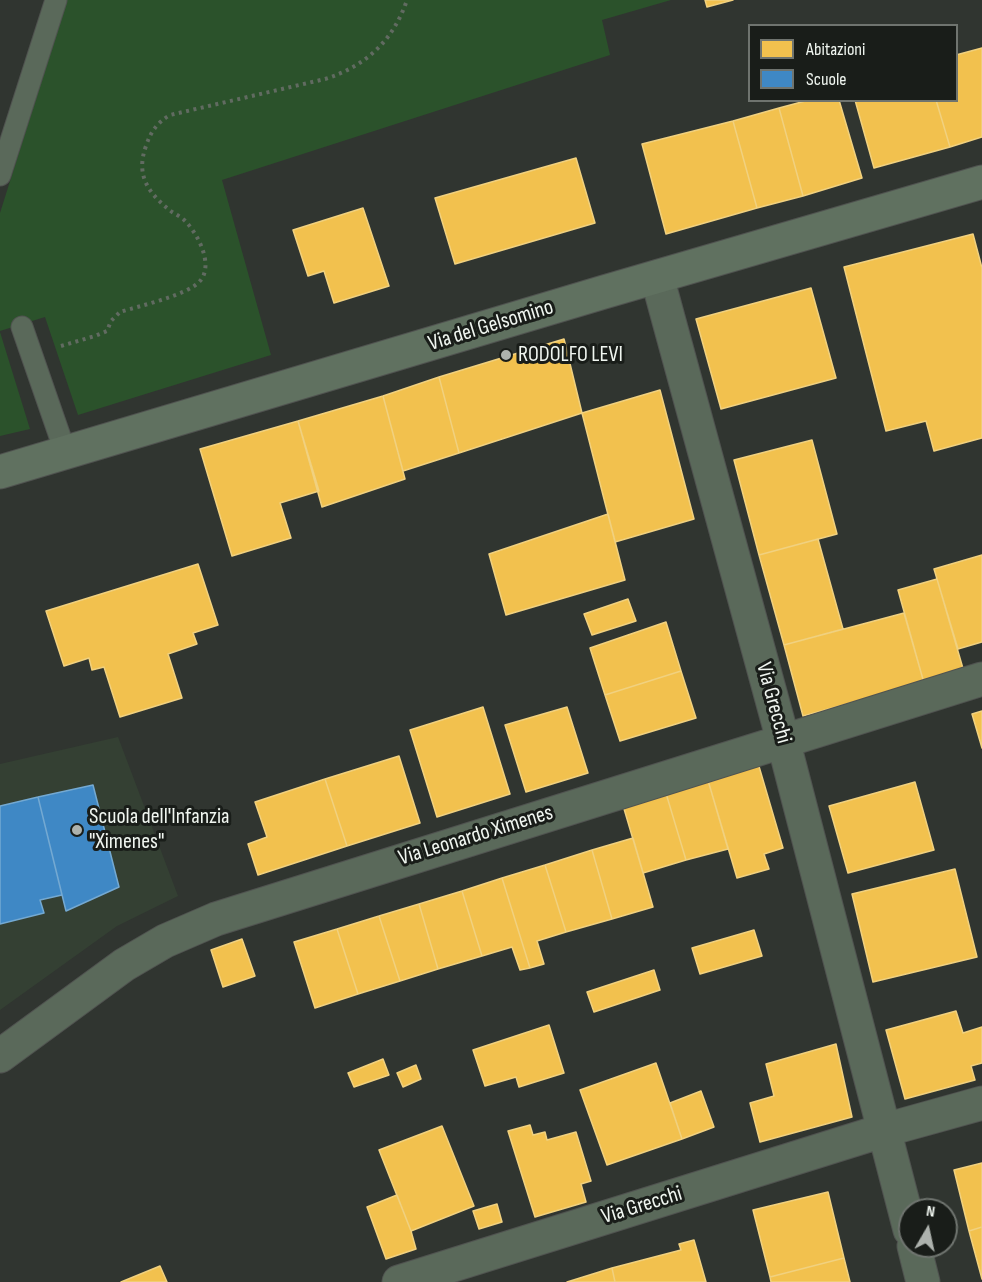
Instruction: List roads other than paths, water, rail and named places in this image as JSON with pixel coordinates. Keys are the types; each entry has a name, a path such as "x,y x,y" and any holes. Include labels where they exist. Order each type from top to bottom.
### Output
{"main road":[{"name":"Via del Gelsomino","path":"0,472 982,182"}],"street":[{"name":"Via Grecchi","path":"657,277 783,740 902,1198"},
{"name":"Via Leonardo Ximenes","path":"0,1056 124,965 165,941 216,919 982,679"},
{"name":"Via Grecchi","path":"399,1282 982,1103"},
{"path":"917,1258 923,1282"}],"lane":[{"path":"0,175 56,0"},
{"path":"22,327 66,454"}],"place":[{"name":"RODOLFO LEVI","path":"506,355"},
{"name":"Scuola dell'Infanzia \"Ximenes\"","path":"77,830"}]}
